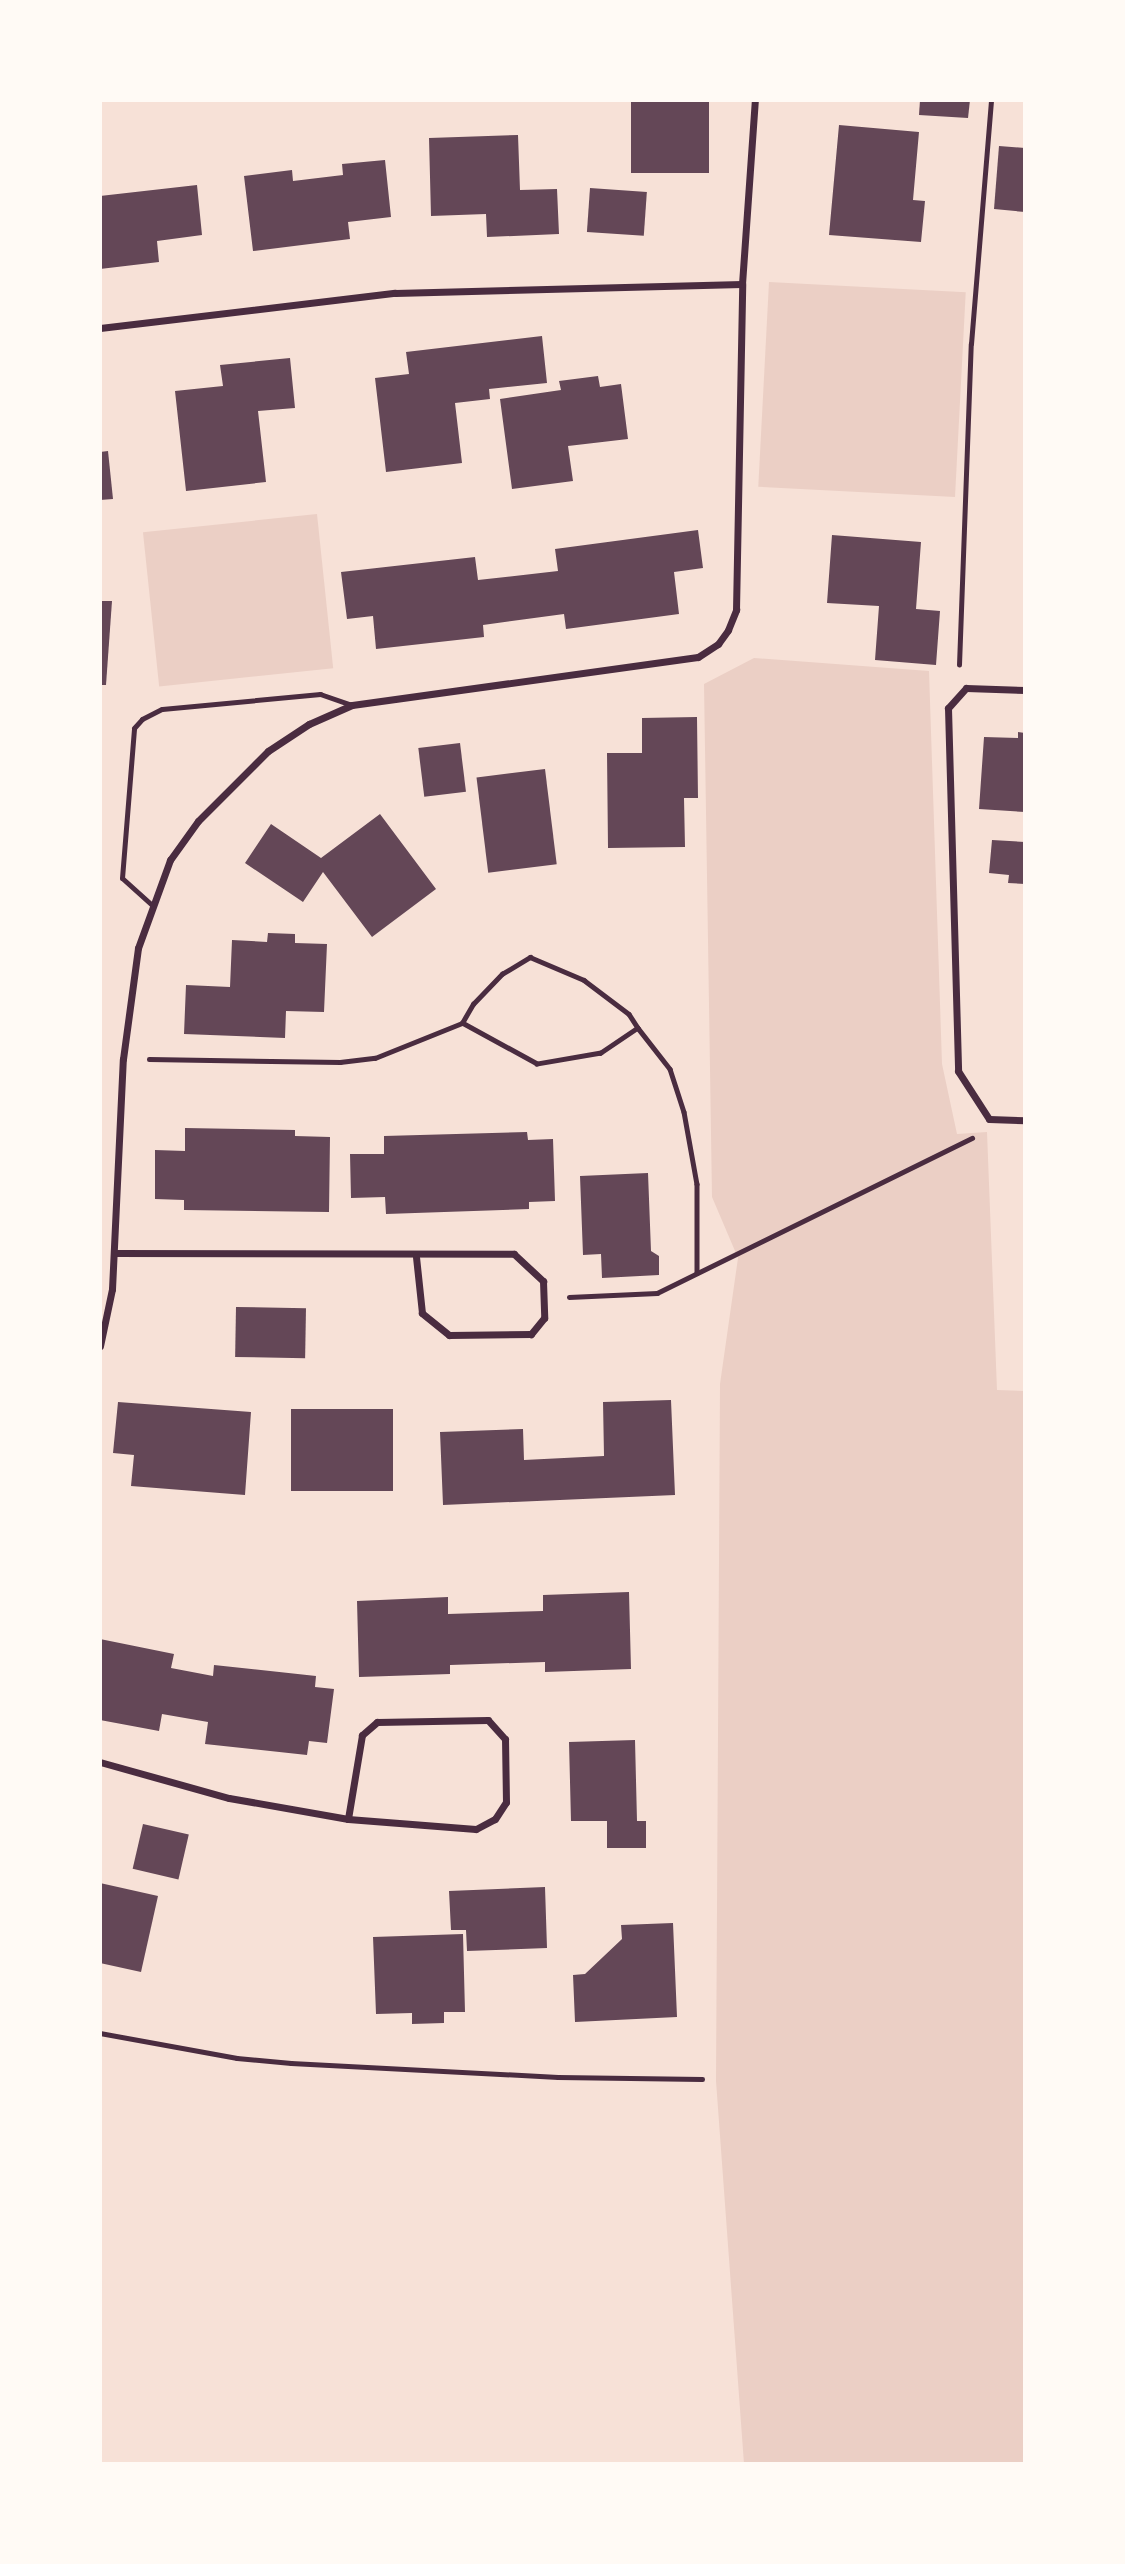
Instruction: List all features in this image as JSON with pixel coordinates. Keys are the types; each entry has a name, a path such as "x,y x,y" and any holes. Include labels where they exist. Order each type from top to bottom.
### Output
{"street":[{"path":"100,1346 114,1253 123,1059 138,948 170,859 234,781 309,724 352,705 698,657 718,644 736,610 742,284 755,100"},
{"path":"100,328 395,293 742,284"},
{"path":"1025,690 966,688 957,694 948,708 958,1071 989,1119 1025,1120"},
{"path":"114,1253 416,1257 514,1254 543,1281 544,1318 531,1334 449,1335 422,1312 416,1257"},
{"path":"100,1762 229,1798 348,1819 476,1829 495,1819 506,1802 505,1739 488,1720 377,1722 362,1735 348,1819"}],"lane":[{"path":"152,905 122,878 134,728 142,719 162,709 320,694 352,705"}],"path":[{"path":"957,694 971,344 991,100"},
{"path":"123,1059 340,1062 375,1058 462,1023 473,1003 502,974 530,957 584,981 629,1014 670,1069 684,1112 697,1184 697,1273"},
{"path":"462,1023 537,1064 601,1053 638,1028"},
{"path":"545,1298 657,1293 971,1140 989,1119"},
{"path":"100,2034 237,2058 291,2063 558,2077 702,2080"}],"shaded area":[{"path":"769,282 966,292 955,497 758,487"},
{"path":"317,514 333,668 159,686 143,532"},
{"path":"754,658 929,671 942,1064 957,1134 987,1132 997,1390 1025,1391 1025,2464 744,2464 716,2081 720,1384 738,1258 712,1197 704,684"}],"building":[{"path":"631,100 709,100 709,173 631,173"},
{"path":"920,100 970,100 968,118 919,115"},
{"path":"839,125 919,132 913,200 925,201 921,242 829,235"},
{"path":"518,135 520,190 557,189 559,234 487,237 486,214 431,216 429,138"},
{"path":"999,146 1025,148 1025,212 994,209"},
{"path":"385,160 391,217 348,222 350,239 253,251 244,176 292,170 293,181 343,175 342,164"},
{"path":"197,185 202,235 157,241 159,262 100,269 100,196"},
{"path":"590,188 647,192 644,236 587,232"},
{"path":"542,336 547,383 489,389 490,399 455,403 462,463 386,472 375,378 409,374 406,352"},
{"path":"290,358 295,408 258,411 266,482 186,491 175,391 223,386 220,365"},
{"path":"598,376 600,387 621,384 628,439 568,446 573,481 512,489 500,399 561,390 559,381"},
{"path":"108,451 113,499 100,500 100,452"},
{"path":"698,530 703,568 674,572 679,614 566,629 564,614 483,625 484,637 376,649 373,616 347,619 341,572 475,557 478,580 558,571 555,549"},
{"path":"832,535 921,542 916,609 940,611 936,665 875,660 879,606 827,603"},
{"path":"100,601 112,601 106,685 100,685"},
{"path":"697,717 698,798 684,798 685,847 608,848 607,753 642,753 642,718"},
{"path":"1018,732 1025,733 1025,812 979,809 984,737 1018,738"},
{"path":"460,743 466,792 424,797 418,748"},
{"path":"545,769 557,864 488,873 477,777"},
{"path":"380,814 436,889 372,937 323,872 303,902 245,863 271,824 321,858"},
{"path":"992,840 1025,842 1025,884 1008,883 1009,875 989,873"},
{"path":"268,933 295,934 295,943 327,944 324,1012 286,1011 285,1038 184,1034 186,985 230,987 232,940 267,942"},
{"path":"185,1128 295,1130 295,1136 330,1137 329,1212 184,1210 184,1200 155,1199 155,1150 185,1151"},
{"path":"527,1132 528,1140 553,1139 555,1201 529,1202 529,1209 386,1214 385,1197 351,1198 350,1154 384,1154 384,1136"},
{"path":"648,1173 651,1251 659,1256 659,1275 602,1278 601,1254 583,1255 580,1176"},
{"path":"236,1307 306,1308 305,1358 235,1357"},
{"path":"671,1400 675,1495 443,1505 440,1432 523,1429 524,1460 604,1456 603,1402"},
{"path":"118,1402 251,1412 245,1495 131,1486 134,1455 113,1453"},
{"path":"291,1409 393,1409 393,1491 291,1491"},
{"path":"629,1592 631,1669 545,1672 545,1662 450,1665 450,1674 359,1677 357,1601 448,1597 448,1614 543,1611 543,1595"},
{"path":"100,1639 174,1654 171,1668 213,1676 214,1665 316,1676 315,1687 334,1689 327,1743 309,1741 307,1755 205,1744 208,1722 162,1714 159,1731 100,1720"},
{"path":"635,1740 637,1821 646,1821 646,1848 607,1848 607,1821 571,1821 569,1742"},
{"path":"143,1824 189,1835 178,1879 133,1869"},
{"path":"100,1883 158,1896 141,1972 100,1963"},
{"path":"545,1887 547,1948 467,1951 466,1930 451,1930 449,1891"},
{"path":"673,1923 677,2017 575,2022 573,1975 585,1974 622,1939 621,1925"},
{"path":"463,1934 465,2012 444,2012 444,2023 412,2024 412,2013 376,2014 373,1937"}]}
